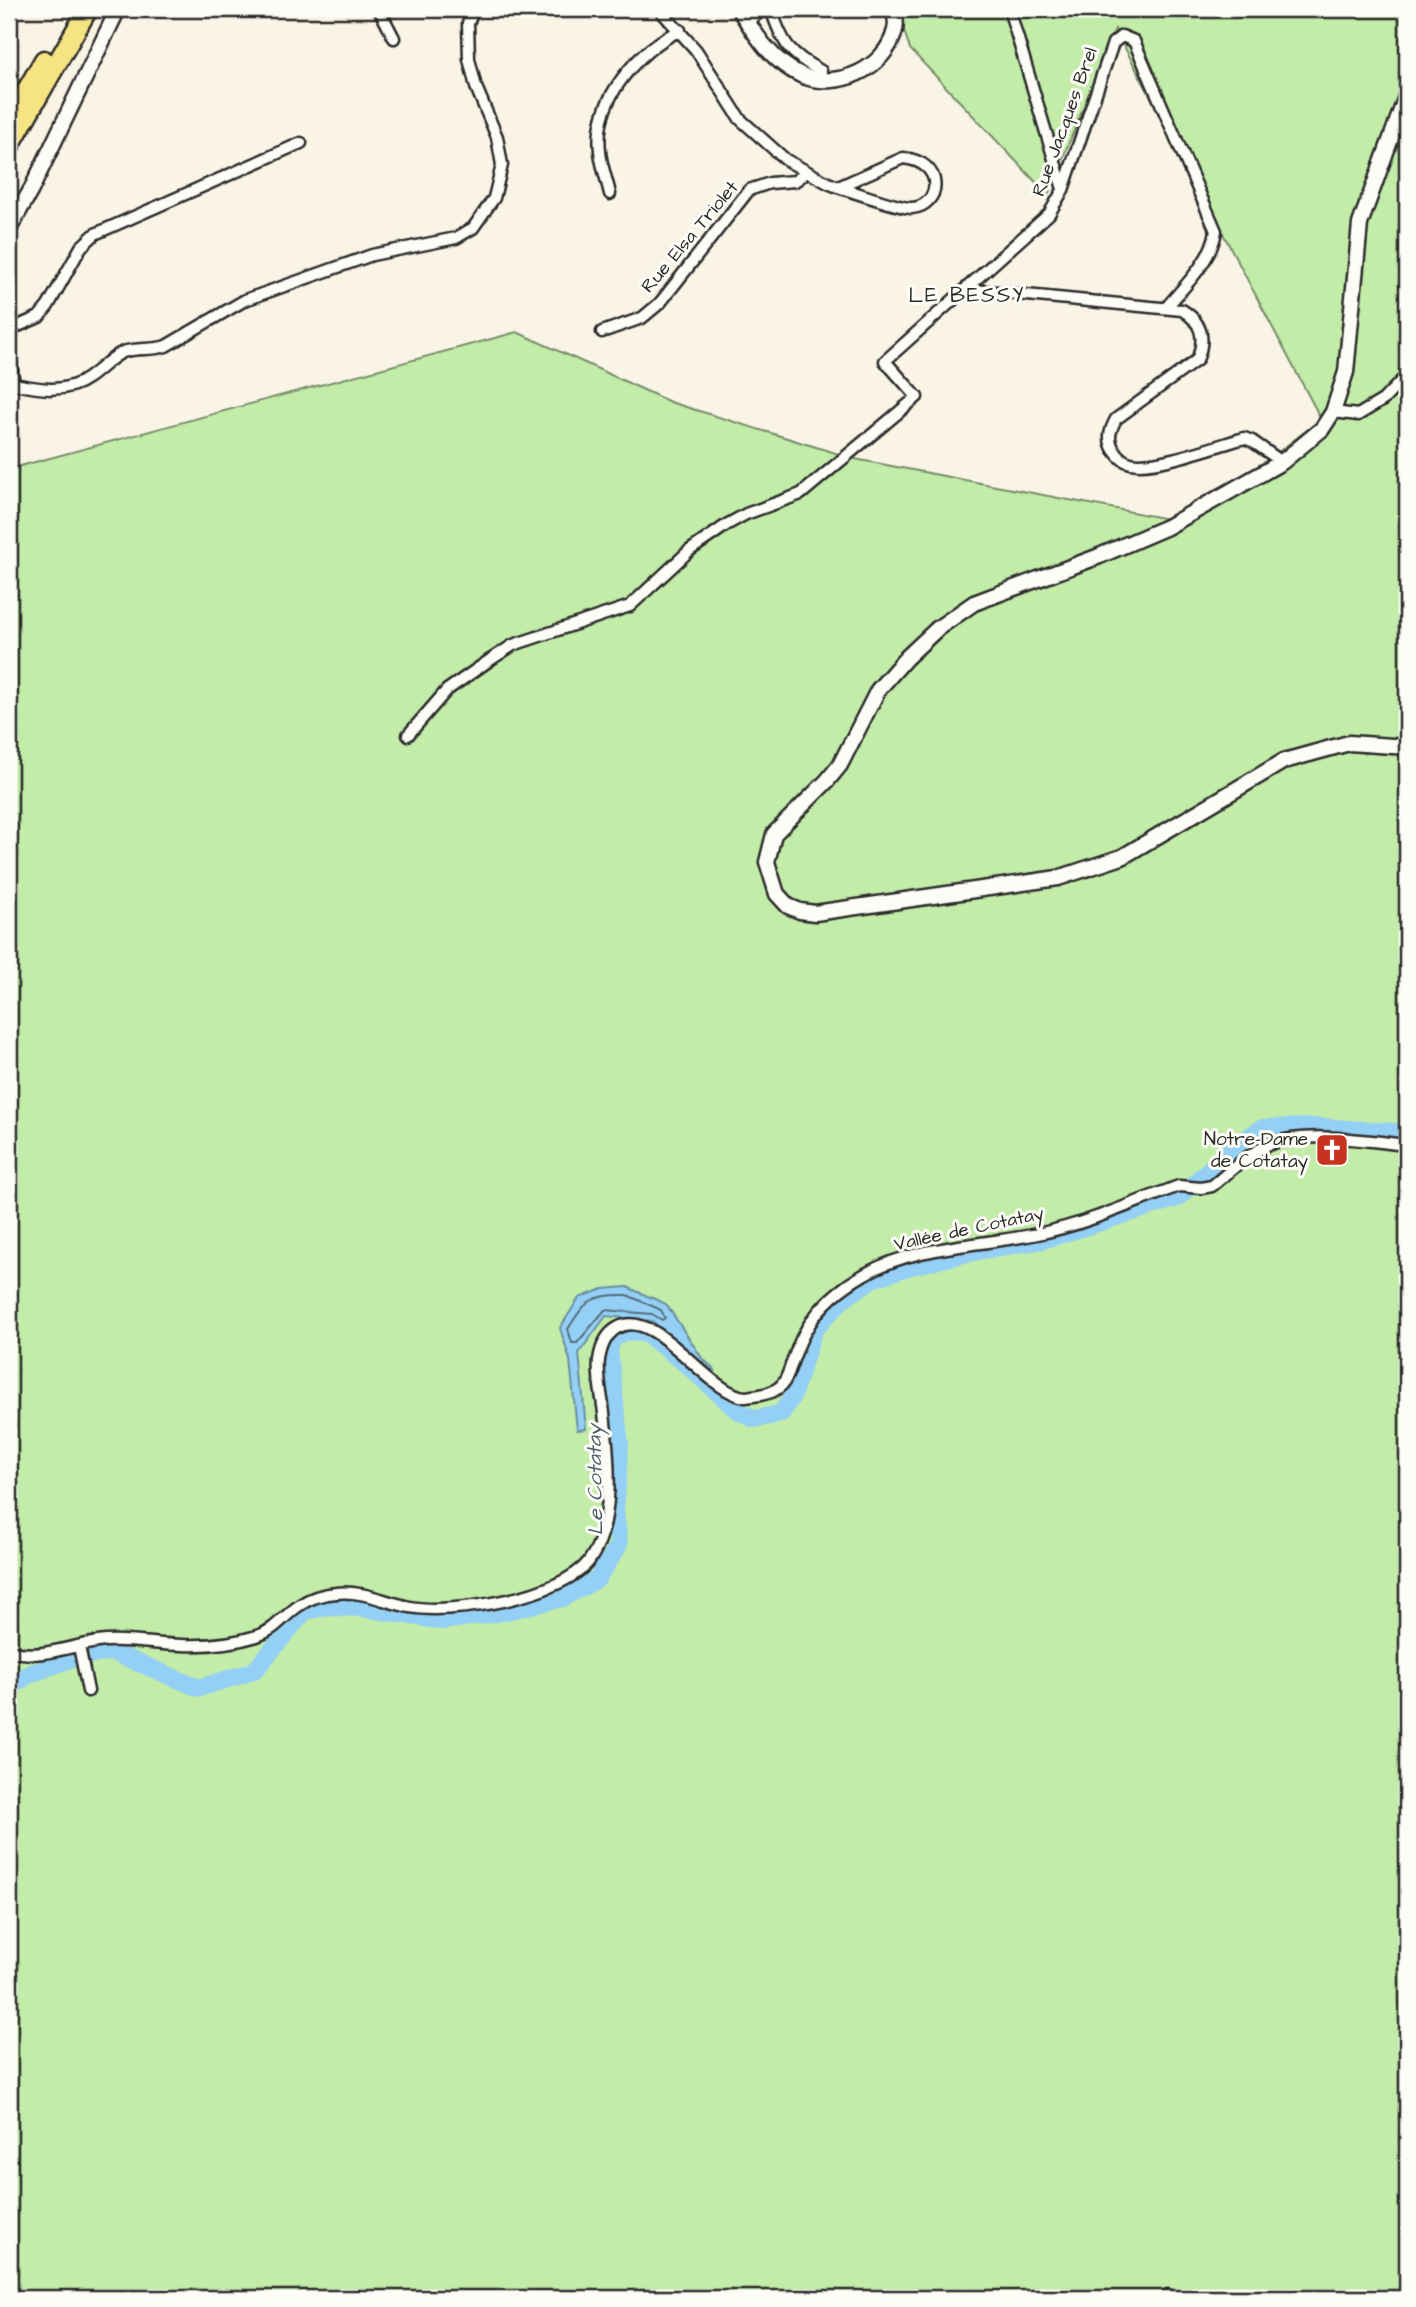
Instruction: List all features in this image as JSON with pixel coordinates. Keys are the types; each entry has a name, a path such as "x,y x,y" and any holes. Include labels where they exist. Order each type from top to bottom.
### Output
{"highway":[{"path":"9,121 74,9"},
{"path":"9,147 88,9"}],"street":[{"path":"9,229 118,9"},
{"path":"379,9 394,38"},
{"path":"9,351 12,386 49,389 75,384 85,380 117,355 128,351 156,350 166,346 245,300 372,255 456,238 473,228 494,198 502,165 497,137 476,87 468,59 468,23 474,9"},
{"path":"659,9 680,30 740,118 786,160 838,187 911,209 925,203 934,191 934,177 927,165 915,159 904,158 838,187"},
{"path":"765,9 743,15 769,52 802,76 821,81 847,79 865,70 887,49 896,29 894,9"},
{"path":"771,9 787,46 800,60 821,71"},
{"path":"1009,9 1063,190"},
{"path":"610,194 600,151 601,114 633,66 662,40 680,30"},
{"name":"Rue Jacques Brel","path":"408,735 447,690 513,645 630,606 689,551 728,524 746,514 801,494 917,397 885,361 1049,214 1063,190 1113,43 1122,36 1134,41 1216,231 1208,257 1166,308"},
{"path":"1407,94 1360,225 1346,372 1333,412 1322,429 1282,461 1167,527 1097,557 974,603 938,628 906,658 878,690 840,765 828,781 774,834 767,862 777,894 788,906 815,913 1058,878 1122,857 1284,761 1349,743 1407,747"},
{"path":"9,330 38,317 48,306 81,247 95,234 301,144"},
{"name":"Rue Elsa Triolet","path":"602,332 642,318 660,303 749,190 770,183 795,181 807,172"},
{"path":"965,289 1182,310 1194,317 1202,333 1202,348 1197,360 1116,419 1110,431 1112,446 1120,457 1130,463 1150,464 1244,438 1282,461"},
{"path":"1333,412 1358,415 1384,400 1407,374"},
{"name":"Vallée de Cotatay","path":"9,1651 44,1654 108,1641 182,1645 237,1640 259,1635 278,1625 302,1603 322,1595 340,1592 369,1594 410,1607 453,1610 529,1594 556,1585 578,1573 590,1559 604,1525 608,1446 598,1365 602,1345 613,1330 624,1325 651,1329 716,1382 744,1397 774,1392 784,1385 810,1323 852,1282 871,1271 918,1254 1049,1231 1179,1186 1212,1186 1266,1146 1289,1138 1407,1145"},
{"path":"80,1647 88,1691"}],"green space":[{"path":"897,9 1407,9 1407,2298 9,2298 9,469 517,332 670,402 855,459 1168,519 1268,460 1321,419 1115,29 1048,195 910,49"}],"water":[{"path":"627,1287 666,1304 715,1373 652,1321 606,1316 579,1353 586,1429 577,1430 570,1360 560,1328 579,1298 603,1289"}],"waterway":[{"name":"Le Cotatay","path":"9,1687 30,1674 78,1656 112,1652 199,1688 254,1671 305,1611 328,1607 364,1608 443,1621 502,1612 562,1598 597,1579 619,1545 615,1511 620,1445 609,1350 613,1339 624,1331 647,1334 686,1364 737,1410 754,1419 781,1414 792,1397 814,1330 840,1302 872,1279 911,1266 1043,1240 1178,1198 1236,1145 1262,1128 1318,1127 1407,1133"}],"place":[{"name":"Notre-Dame de Cotatay","path":"1332,1150"}],"district":[{"name":"LE BESSY","path":"967,295"}]}
